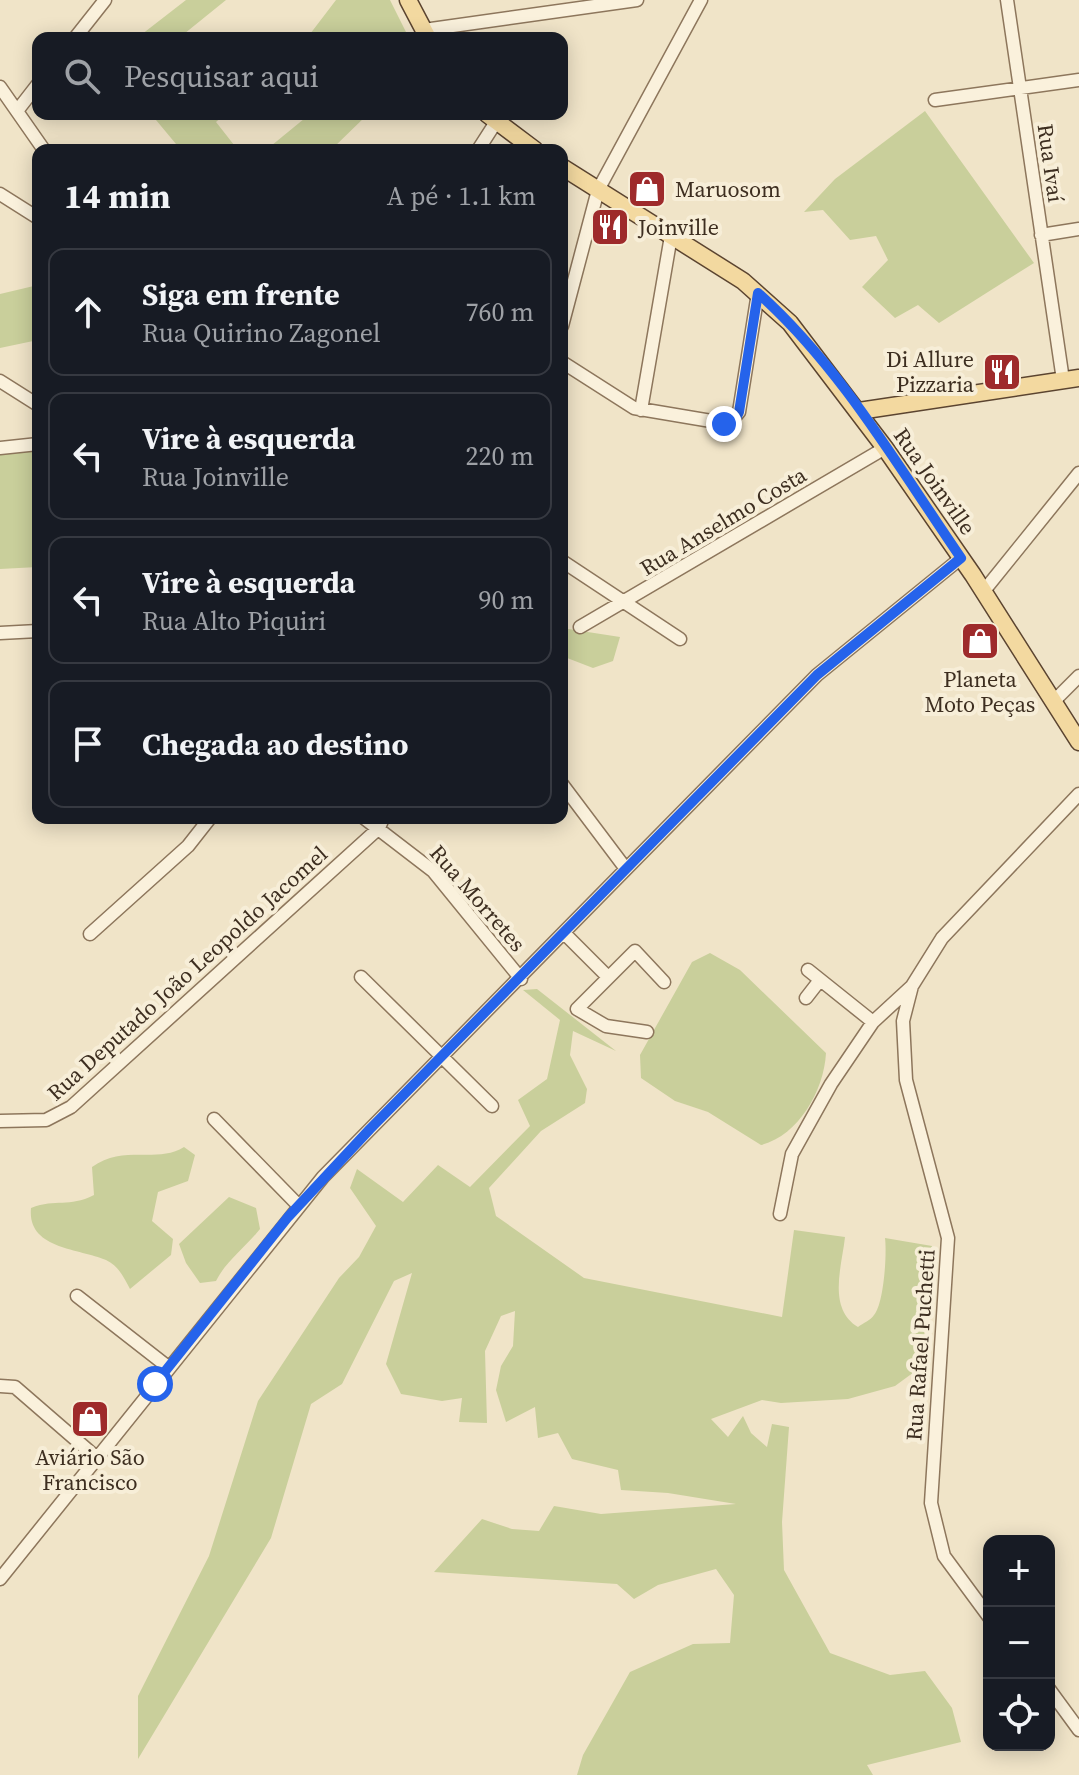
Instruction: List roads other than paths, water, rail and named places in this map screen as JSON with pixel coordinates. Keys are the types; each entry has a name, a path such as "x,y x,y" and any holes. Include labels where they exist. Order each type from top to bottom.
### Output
{"main road":[{"path":"408,0 425,32"},
{"path":"495,120 527,144"},
{"name":"Rua Joinville","path":"568,171 758,293 790,323 859,411 961,558 1079,742"},
{"path":"859,411 1071,379"}],"street":[{"path":"80,32 105,0"},
{"path":"438,32 637,0"},
{"path":"568,303 598,190 701,0"},
{"name":"Rua Ivaí","path":"1007,0 1041,235 1071,379"},
{"path":"935,100 1079,80"},
{"path":"0,87 40,144"},
{"path":"17,111 32,92"},
{"path":"481,144 491,120"},
{"path":"0,194 32,214"},
{"path":"1041,235 1079,229"},
{"path":"641,410 671,236"},
{"path":"568,366 621,403 641,410 724,424 734,422 739,412 758,293"},
{"path":"0,381 32,401"},
{"path":"0,448 32,445"},
{"name":"Rua Anselmo Costa","path":"580,627 885,448"},
{"path":"983,592 1079,473"},
{"path":"0,1579 298,1205 817,675 961,558"},
{"path":"568,565 680,639"},
{"path":"0,633 32,631"},
{"path":"1054,701 1079,676"},
{"path":"568,792 626,869"},
{"name":"Rua Rafael Puchetti","path":"983,1609 944,1556 931,1503 948,1238 904,1069 903,1021 912,986 942,938 1079,794"},
{"path":"90,934 188,846 205,824"},
{"name":"Rua Deputado João Leopoldo Jacomel","path":"0,1121 46,1120 71,1107 380,824"},
{"name":"Rua Morretes","path":"382,824 441,879 521,979"},
{"path":"564,933 608,977"},
{"path":"647,1032 606,1026 577,1009 635,951 664,982"},
{"path":"808,970 873,1022"},
{"path":"361,977 492,1106"},
{"path":"806,998 820,980"},
{"path":"780,1214 796,1146 843,1063 873,1022 912,986"},
{"path":"214,1119 298,1205"},
{"path":"77,1296 168,1367"},
{"path":"0,1386 15,1387 97,1458"},
{"path":"1055,1697 1079,1730"}],"place":[{"name":"Maruosom","path":"647,189"},
{"name":"Joinville","path":"610,227"},
{"name":"Di Allure Pizzaria","path":"1002,372"},
{"name":"Planeta Moto Peças","path":"980,641"},
{"name":"Aviário São Francisco","path":"90,1419"}]}
